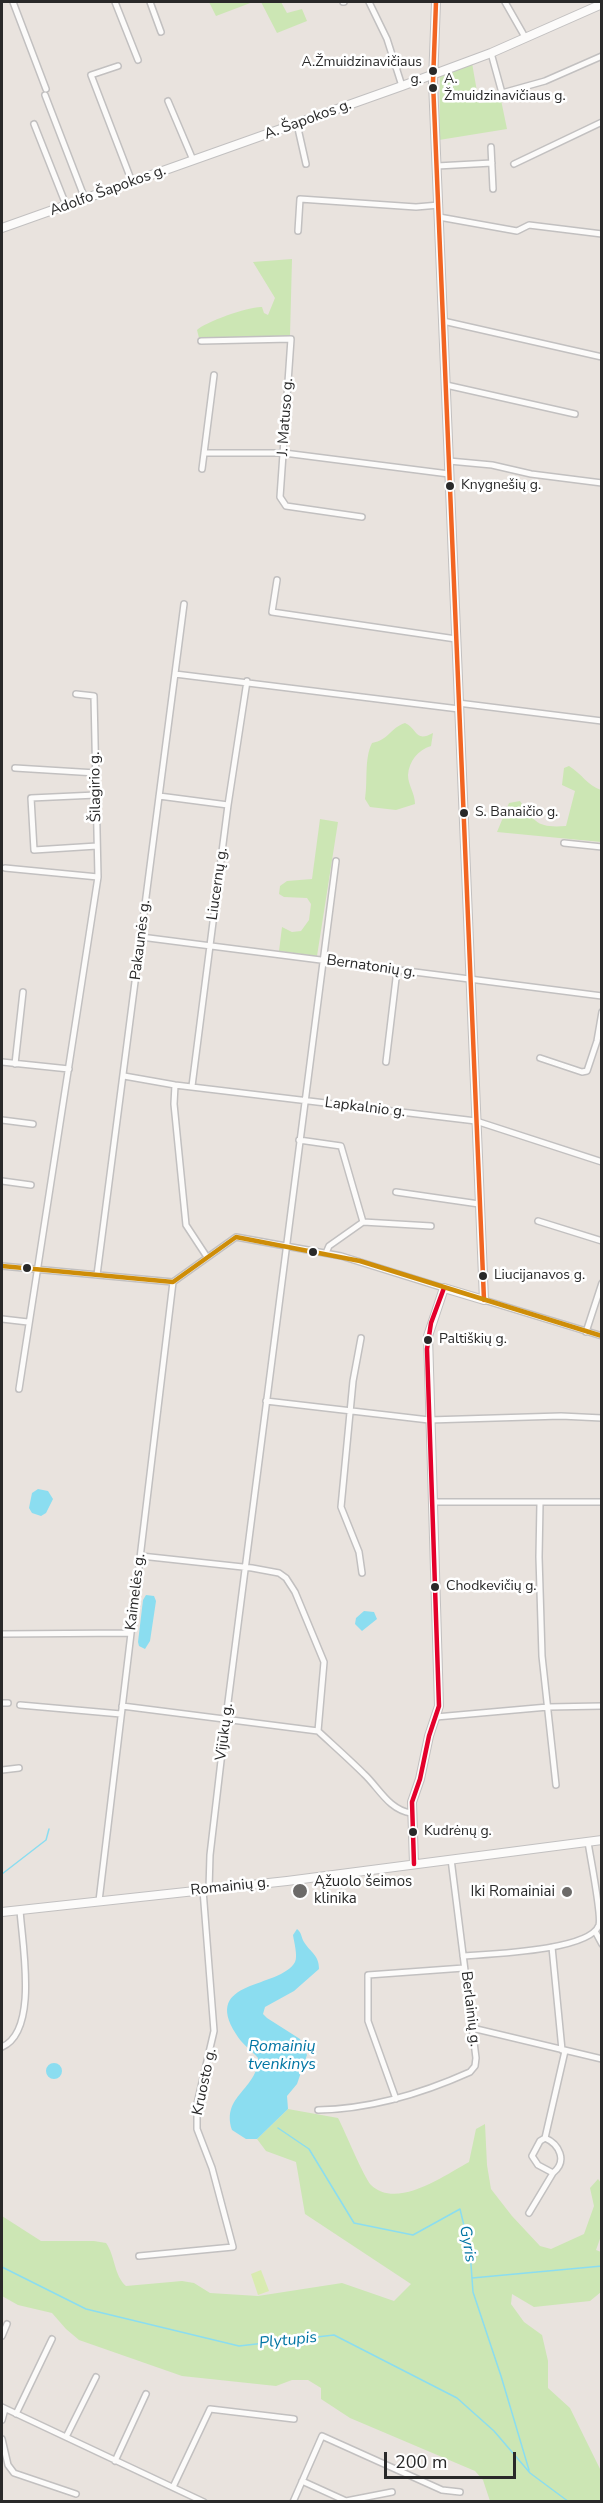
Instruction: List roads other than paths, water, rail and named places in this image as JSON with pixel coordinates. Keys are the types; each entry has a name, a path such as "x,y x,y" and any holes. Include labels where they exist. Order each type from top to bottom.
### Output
{"street":[{"path":"13,2 85,199"},
{"path":"115,2 138,60"},
{"path":"150,2 161,32"},
{"path":"369,2 387,39 402,86"},
{"path":"436,2 433,74 484,1300"},
{"path":"505,2 525,37"},
{"name":"A. Šapokos g.","path":"214,153 491,53 602,4"},
{"path":"491,53 502,93 545,81 602,56"},
{"path":"118,66 91,75 132,182"},
{"path":"168,101 193,160"},
{"path":"514,164 602,122"},
{"path":"34,124 66,206"},
{"path":"297,124 306,164"},
{"path":"491,147 493,189"},
{"name":"Adolfo Šapokos g.","path":"2,226 66,206 214,153"},
{"path":"437,166 492,163"},
{"path":"298,231 300,199 416,207 439,206"},
{"path":"439,217 517,231 530,225 602,234"},
{"path":"443,321 602,357"},
{"name":"J. Matuso g.","path":"201,341 291,339 280,497 282,503 286,506 362,518"},
{"path":"202,469 214,375"},
{"path":"446,385 575,414"},
{"path":"204,453 284,453 449,474"},
{"path":"449,461 492,465 540,475 602,483"},
{"path":"277,580 272,612 456,639"},
{"name":"Pakaunės g.","path":"97,1275 184,604"},
{"path":"175,674 602,722"},
{"name":"Liucernų g.","path":"192,1086 228,805 247,681"},
{"name":"Šilagirio g.","path":"19,1389 98,877 94,696 76,694"},
{"path":"15,768 96,773"},
{"path":"96,795 32,798 34,850 97,846"},
{"path":"159,796 228,805"},
{"path":"564,843 602,847"},
{"name":"Vijūkų g.","path":"206,1890 336,861"},
{"path":"6,868 98,877"},
{"name":"Bernatonių g.","path":"141,937 602,996"},
{"path":"386,1062 397,970"},
{"path":"15,1064 23,992"},
{"path":"540,1058 582,1072 587,1071 597,1041 602,1012"},
{"path":"2,1062 69,1069"},
{"name":"Lapkalnio g.","path":"124,1076 176,1085 476,1121 602,1162"},
{"path":"176,1085 174,1104 186,1226 207,1257"},
{"path":"2,1120 33,1124"},
{"path":"299,1140 341,1146 363,1222"},
{"path":"2,1181 31,1185"},
{"path":"396,1192 479,1204"},
{"path":"538,1221 602,1241"},
{"path":"327,1253 329,1246 363,1222 431,1226"},
{"path":"2,1266 173,1282 236,1237 360,1261 602,1336"},
{"name":"Kaimelės g.","path":"99,1901 173,1282"},
{"path":"586,1332 602,1283"},
{"path":"414,1864 411,1813 439,1701 431,1502 428,1336 444,1288"},
{"path":"2,1319 28,1322"},
{"path":"361,1338 350,1411 341,1507 359,1552 362,1573"},
{"path":"266,1401 429,1420 561,1416 602,1418"},
{"path":"431,1502 602,1502"},
{"path":"540,1503 542,1656 556,1785"},
{"path":"141,1556 247,1568 279,1573 285,1578 295,1592 321,1652 325,1672 318,1731"},
{"path":"2,1634 131,1633"},
{"path":"20,1705 121,1714"},
{"path":"122,1706 318,1731 364,1773 386,1800 405,1812 411,1813"},
{"path":"436,1717 548,1707 602,1706"},
{"path":"2,1770 19,1768"},
{"name":"Romainių g.","path":"2,1912 206,1890 602,1840"},
{"path":"463,1956 552,1947 574,1942 595,1931 599,1918 588,1842"},
{"name":"Berlainių g.","path":"318,2110 353,2108 396,2099 448,2082 473,2069 476,2058 451,1859"},
{"name":"Kruosto g.","path":"139,2256 233,2247 212,2168 197,2129 197,2104 214,2031 206,1890"},
{"path":"2,2047 15,2037 24,2015 25,1990 20,1910"},
{"path":"595,1931 602,1944"},
{"path":"552,1947 563,2050 545,2138 540,2141 533,2152 532,2159 553,2173"},
{"path":"396,2099 368,2022 368,1975 464,1968"},
{"path":"472,2028 602,2059"},
{"path":"529,2213 553,2173 558,2169 561,2153 545,2138"},
{"path":"2,2336 8,2324"},
{"path":"16,2414 52,2339"},
{"path":"66,2437 96,2377"},
{"path":"115,2461 146,2394"},
{"path":"2,2420 3,2408 204,2502"},
{"path":"173,2487 210,2409 294,2419"},
{"path":"293,2502 322,2436 442,2490 460,2492"},
{"path":"2,2439 8,2465 14,2473 76,2494"},
{"path":"302,2481 346,2501 392,2492"}],"water":[{"path":"38,1489 48,1491 53,1499 46,1513 41,1516 32,1513 29,1508 32,1493"},
{"path":"146,1595 154,1596 156,1601 150,1641 145,1649 139,1646 138,1642 143,1600"},
{"path":"364,1611 374,1612 377,1619 362,1631 355,1624 356,1618"},
{"name":"Romainių tvenkinys","path":"297,1929 316,1957 319,1969 294,1991 265,2007 263,2014 300,2039 307,2055 297,2084 287,2096 288,2109 257,2139 246,2139 232,2130 231,2108 252,2078 258,2058 236,2034 228,2016 228,2003 235,1994 287,1971 296,1959 293,1935"},
{"path":"51,2063 57,2063 62,2071 60,2077 51,2079 46,2074 46,2068"}],"waterway":[{"name":"Plytupis","path":"2,1874 46,1840 49,1829"},
{"name":"Gyris","path":"278,2128 309,2149 354,2223 413,2235 460,2209 470,2251 473,2292 529,2470"},
{"path":"472,2278 602,2266"},
{"name":"Plytupis","path":"2,2267 86,2309 239,2346 334,2335 457,2398 494,2431 530,2473 569,2502"}],"place":[{"name":"A.Žmuidzinavičiaus g.","path":"433,71"},
{"name":"A. Žmuidzinavičiaus g.","path":"433,88"},
{"name":"Knygnešių g.","path":"450,486"},
{"name":"S. Banaičio g.","path":"464,813"},
{"name":"Liucijanavos g.","path":"483,1276"},
{"name":"Paltiškių g.","path":"428,1340"},
{"name":"Chodkevičių g.","path":"435,1587"},
{"name":"Kudrėnų g.","path":"413,1832"},
{"name":"Ąžuolo šeimos klinika","path":"300,1891"},
{"name":"Iki Romainiai","path":"567,1892"}]}
